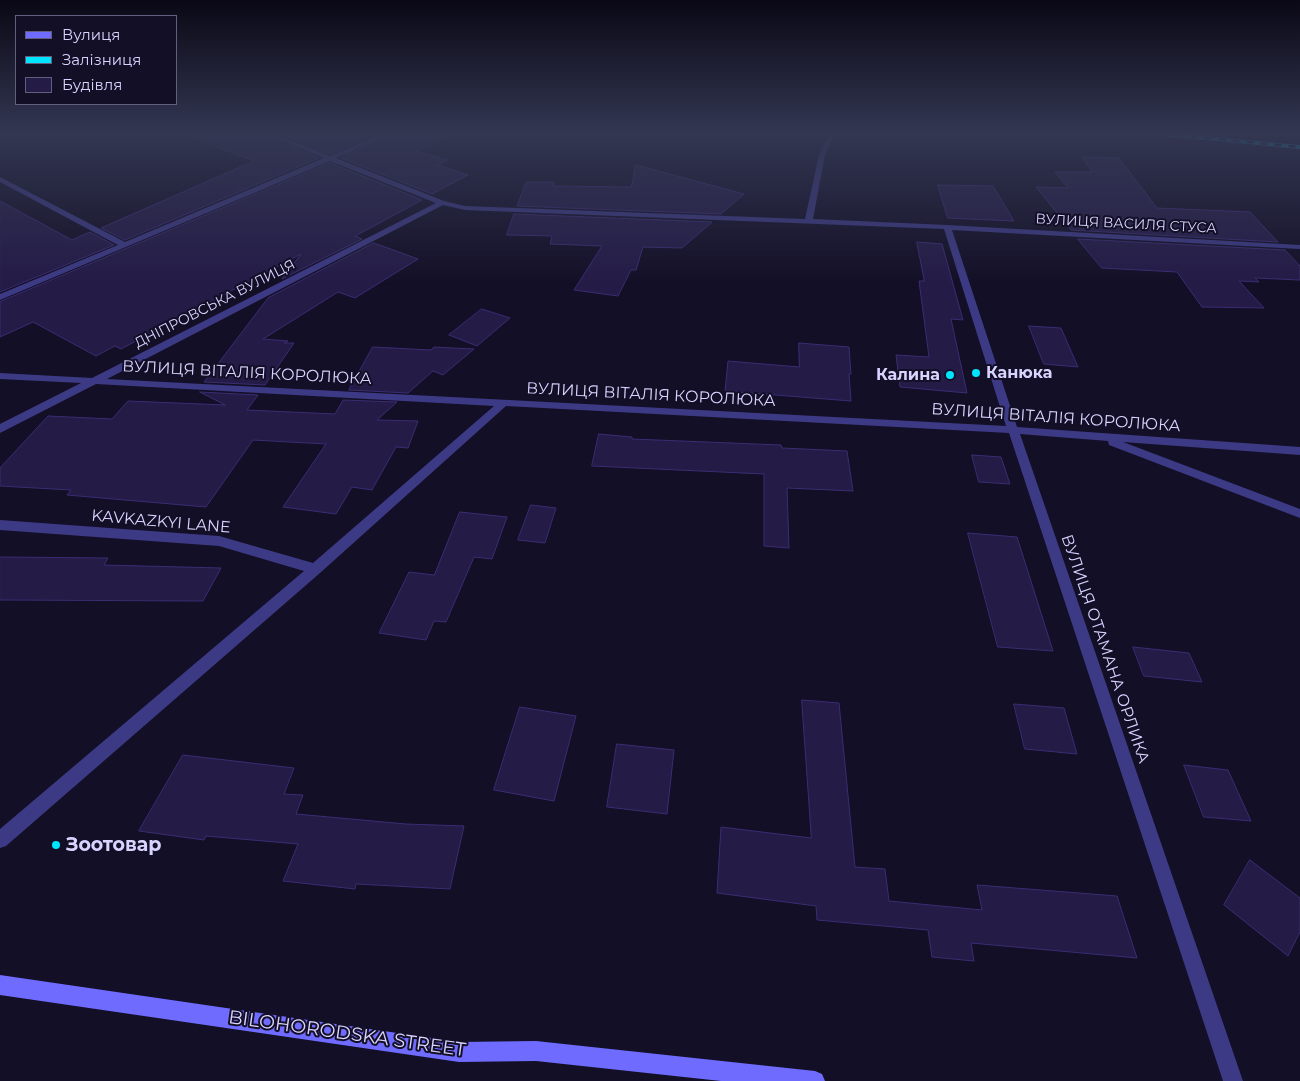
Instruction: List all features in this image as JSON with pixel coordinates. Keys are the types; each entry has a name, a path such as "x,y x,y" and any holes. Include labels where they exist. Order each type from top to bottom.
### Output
{"street":[{"path":"10,184 125,245"},
{"path":"0,297 268,184"},
{"name":"ВУЛИЦЯ ВАСИЛЯ СТУСА","path":"396,184 442,203 465,208 809,220 1300,246"},
{"path":"809,220 816,184"},
{"name":"ДНІПРОВСЬКА ВУЛИЦЯ","path":"0,429 442,203"},
{"name":"ВУЛИЦЯ ОТАМАНА ОРЛИКА","path":"948,227 1012,430 1232,1081"},
{"name":"ВУЛИЦЯ ВІТАЛІЯ КОРОЛЮКА","path":"0,376 1012,430 1101,438 1300,451"},
{"path":"0,840 315,569 502,404"},
{"path":"1101,438 1300,514"},
{"name":"KAVKAZKYI LANE","path":"0,525 220,541 315,569"},
{"name":"BILOHORODSKA STREET","path":"0,985 459,1052 536,1051 815,1081"}],"building":[{"path":"200,184 256,184 125,240 101,228"},
{"path":"279,184 383,184 422,200 355,236 362,239 282,279 301,254 121,349 115,346 96,356 33,322 0,337 0,302"},
{"path":"408,184 450,184 432,194"},
{"path":"525,184 631,187 632,184 708,184 744,194 721,214 517,206"},
{"path":"1065,184 1139,184 1157,208 1250,212 1278,242 1071,230 1036,187 1068,188"},
{"path":"938,185 993,186 1014,221 948,218"},
{"path":"0,201 72,240 90,232 114,245 0,292"},
{"path":"514,214 712,222 682,248 643,247 636,270 631,270 618,296 574,290 602,246 550,244 552,236 507,235"},
{"path":"1078,239 1285,250 1300,266 1300,280 1255,278 1259,282 1239,281 1264,308 1202,307 1177,272 1102,268"},
{"path":"917,242 942,244 963,320 951,319 967,393 900,387 896,355 929,357 919,281 924,281"},
{"path":"374,243 418,259 355,298 338,292 263,339 294,343 265,385 204,382 268,298"},
{"path":"482,309 510,318 477,346 449,335"},
{"path":"1029,326 1061,328 1078,367 1044,364"},
{"path":"799,343 849,347 851,401 725,391 728,361 799,367"},
{"path":"373,347 431,350 434,347 474,349 443,375 433,371 408,393 349,390"},
{"path":"200,392 258,395 247,410 335,414 343,400 397,402 377,420 418,421 408,448 396,447 372,490 352,487 336,514 283,507 326,444 253,440 206,507 67,495 71,490 0,486 0,468 48,416 112,419 128,401 225,405"},
{"path":"599,434 632,437 632,439 781,445 782,448 847,451 853,491 787,488 789,548 764,546 764,474 592,466"},
{"path":"972,455 1001,457 1010,484 979,482"},
{"path":"531,505 556,508 545,543 518,540"},
{"path":"460,512 507,517 492,559 474,557 446,622 434,621 426,640 379,633 409,572 434,575"},
{"path":"968,533 1017,537 1053,651 998,647"},
{"path":"0,557 108,558 104,565 221,568 203,601 0,600"},
{"path":"1133,647 1189,653 1202,682 1144,676"},
{"path":"802,700 839,703 855,867 885,869 889,901 982,910 977,885 1117,896 1137,958 971,943 974,961 932,957 928,930 817,920 816,906 717,893 721,827 811,838"},
{"path":"1014,704 1064,708 1077,754 1025,749"},
{"path":"520,707 576,716 554,801 494,790"},
{"path":"617,744 674,750 667,814 607,807"},
{"path":"183,755 294,768 284,794 303,795 296,814 406,824 464,826 450,889 356,884 355,889 283,881 298,844 206,836 204,840 139,831"},
{"path":"1184,765 1228,770 1251,821 1204,817"},
{"path":"1250,860 1300,898 1300,932 1288,956 1224,905"}],"place":[{"name":"Канюка","path":"976,373"},
{"name":"Калина","path":"950,375"},
{"name":"Зоотовар","path":"56,845"}]}
